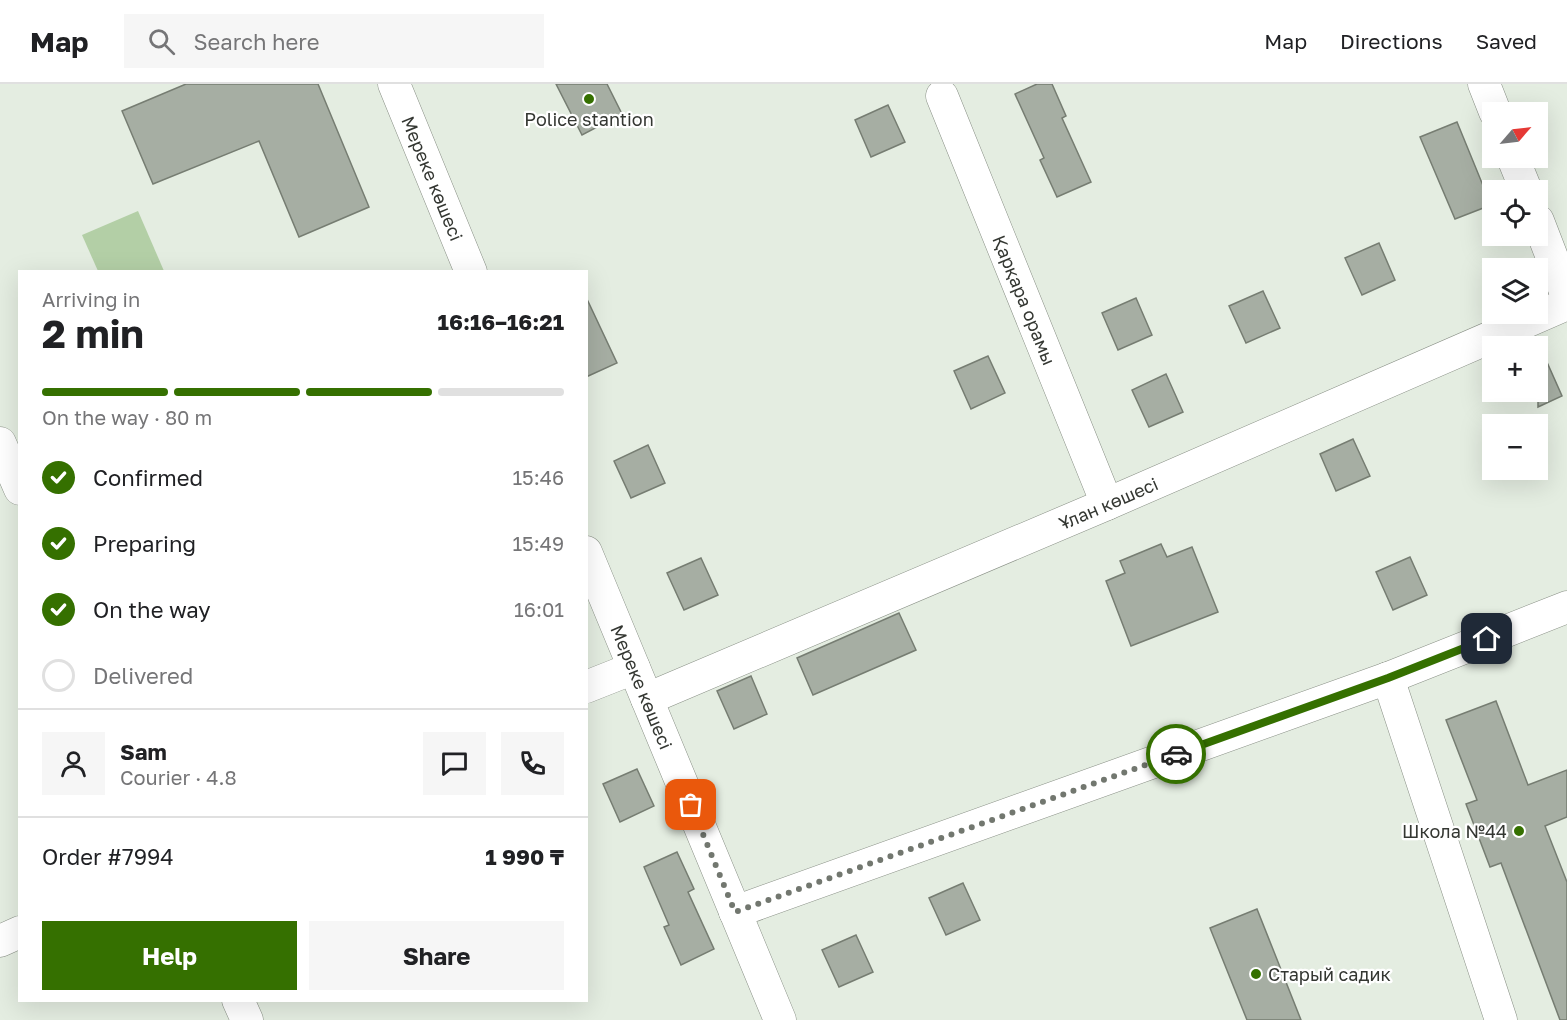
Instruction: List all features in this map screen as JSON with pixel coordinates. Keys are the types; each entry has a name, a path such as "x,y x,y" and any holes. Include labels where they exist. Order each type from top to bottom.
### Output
{"street":[{"name":"Мереке көшесі","path":"394,84 470,270"},
{"path":"1484,84 1491,102"},
{"name":"Қарқара орамы","path":"942,96 1107,504"},
{"path":"1548,246 1567,296"},
{"name":"Ұлан көшесі","path":"647,699 1107,504 1567,304"},
{"path":"0,443 18,484"},
{"name":"Мереке көшесі","path":"588,557 780,1020"},
{"path":"735,912 1388,678 1567,607"},
{"path":"588,686 634,668"},
{"path":"1388,678 1501,1020"},
{"path":"0,941 18,933"},
{"path":"239,1002 247,1020"}],"green space":[{"path":"138,211 164,270 98,270 82,235"}],"building":[{"path":"186,84 318,84 369,207 299,237 259,141 153,184 122,111"},
{"name":"Police stantion","path":"556,84 607,84 622,114 582,135"},
{"path":"1037,84 1052,84 1066,116 1062,118 1091,182 1057,197 1040,160 1044,158 1015,94"},
{"path":"888,105 905,142 871,157 855,120"},
{"path":"1457,122 1482,183 1482,208 1455,219 1420,137"},
{"path":"1379,243 1395,280 1362,295 1345,258"},
{"path":"1263,291 1280,328 1246,343 1229,306"},
{"path":"1136,298 1152,335 1118,350 1102,313"},
{"path":"588,301 617,363 588,376"},
{"path":"988,356 1005,393 971,409 954,371"},
{"path":"1548,364 1562,396 1538,407 1538,402 1548,402"},
{"path":"1166,374 1183,412 1149,427 1132,390"},
{"path":"1353,439 1370,476 1336,491 1320,454"},
{"path":"648,445 665,483 631,498 614,461"},
{"path":"1161,544 1167,557 1192,547 1218,612 1131,646 1106,581 1125,573 1120,561"},
{"path":"1410,557 1427,595 1393,610 1376,572"},
{"path":"701,558 718,595 684,610 667,573"},
{"path":"899,613 916,650 813,695 797,658"},
{"path":"751,676 767,714 734,729 717,691"},
{"path":"1496,701 1528,785 1567,770 1567,817 1545,826 1567,882 1567,1020 1560,1020 1501,863 1490,867 1466,804 1477,800 1446,720"},
{"path":"637,769 654,806 620,822 603,784"},
{"path":"677,852 694,889 688,892 714,949 681,965 664,927 669,925 644,867"},
{"path":"963,883 980,920 946,935 929,898"},
{"name":"Старый садик","path":"1257,909 1301,1020 1247,1020 1210,928"},
{"path":"856,935 873,972 839,987 822,950"}],"way so far":[{"path":"691,805 735,912 1176,754"}],"place":[{"name":"Police stantion","path":"589,99"},
{"name":"Школа №44","path":"1519,831"},
{"name":"Старый садик","path":"1256,974"}],"route":[{"path":"1176,754 1388,678 1487,639"}]}
